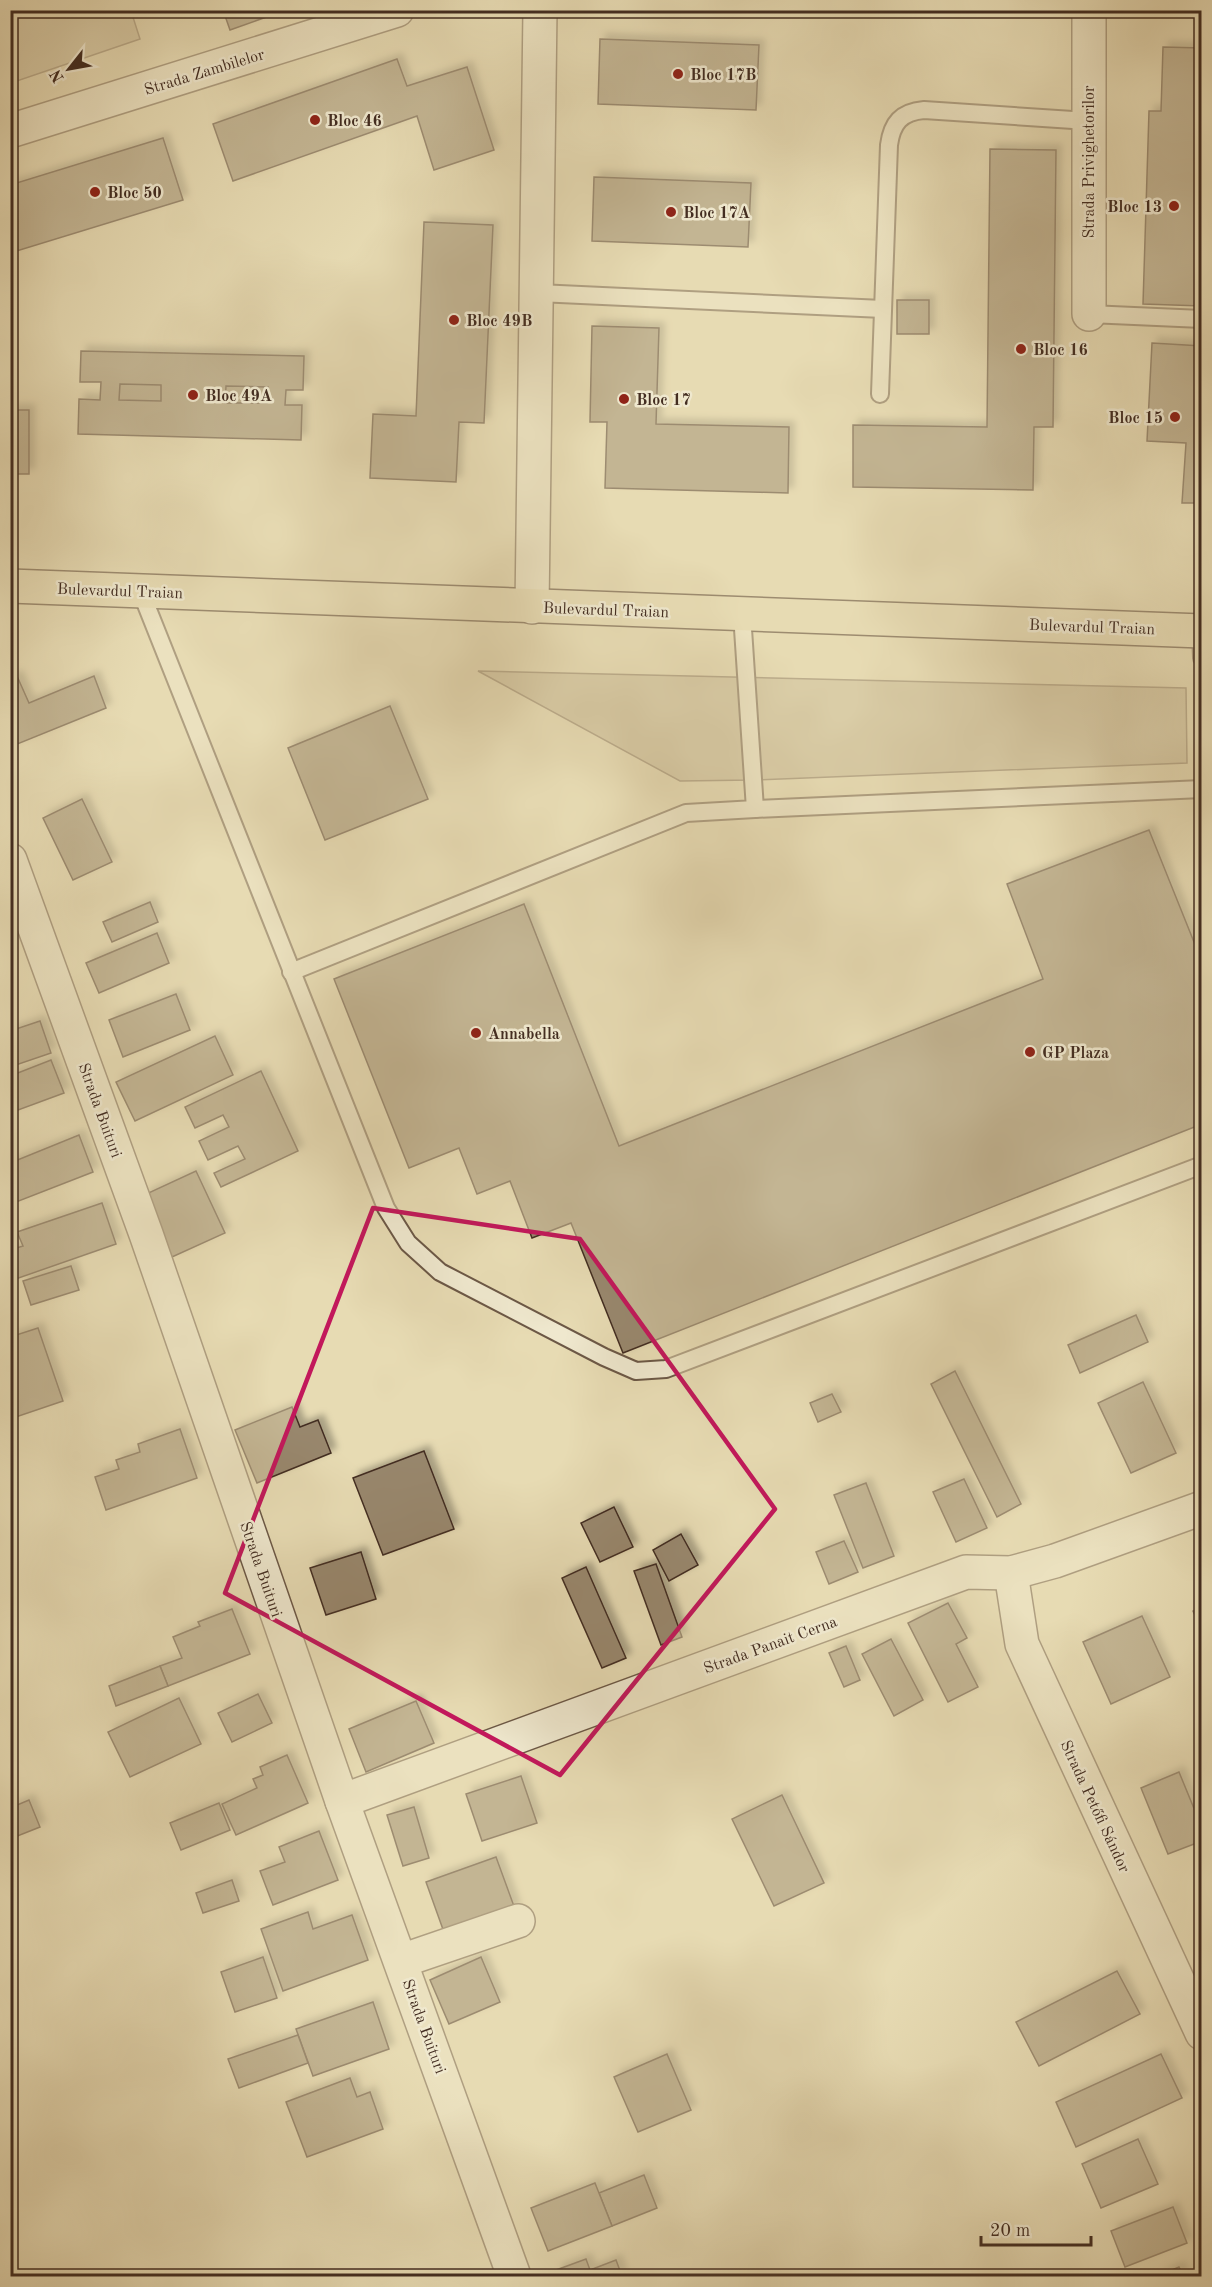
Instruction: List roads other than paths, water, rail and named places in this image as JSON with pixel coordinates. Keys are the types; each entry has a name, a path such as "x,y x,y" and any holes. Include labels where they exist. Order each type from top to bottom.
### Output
{"main road":[{"name":"Bulevardul Traian","path":"10,586 1201,631"}],"street":[{"name":"Strada Zambilelor","path":"10,131 397,10"},
{"path":"532,607 540,10"},
{"name":"Strada Privighetorilor","path":"1089,10 1089,314"},
{"name":"Strada Buituri","path":"10,860 146,1234 342,1801 514,2277"},
{"name":"Strada Panait Cerna","path":"342,1801 966,1572 1011,1573 1054,1562 1202,1508"},
{"name":"Strada Petőfi Sándor","path":"1011,1573 1022,1644 1202,2032"},
{"path":"401,1961 518,1921"}],"lane":[{"path":"880,394 889,145 898,118 911,111 924,110 1088,121"},
{"path":"538,293 883,309"},
{"path":"1089,314 1202,319"},
{"path":"141,592 386,1208 408,1243 440,1272 604,1357 636,1371 666,1369 1202,1164"},
{"path":"742,614 755,809"},
{"path":"1201,631 1202,658"},
{"path":"291,972 686,813 1202,789"}],"place":[{"name":"Bloc 17B","path":"678,74"},
{"name":"Bloc 46","path":"315,120"},
{"name":"Bloc 50","path":"95,192"},
{"name":"Bloc 13","path":"1174,206"},
{"name":"Bloc 17A","path":"671,212"},
{"name":"Bloc 49B","path":"454,320"},
{"name":"Bloc 16","path":"1021,349"},
{"name":"Bloc 49A","path":"193,395"},
{"name":"Bloc 17","path":"624,399"},
{"name":"Bloc 15","path":"1175,417"},
{"name":"Annabella","path":"476,1033"},
{"name":"GP Plaza","path":"1030,1052"}]}
